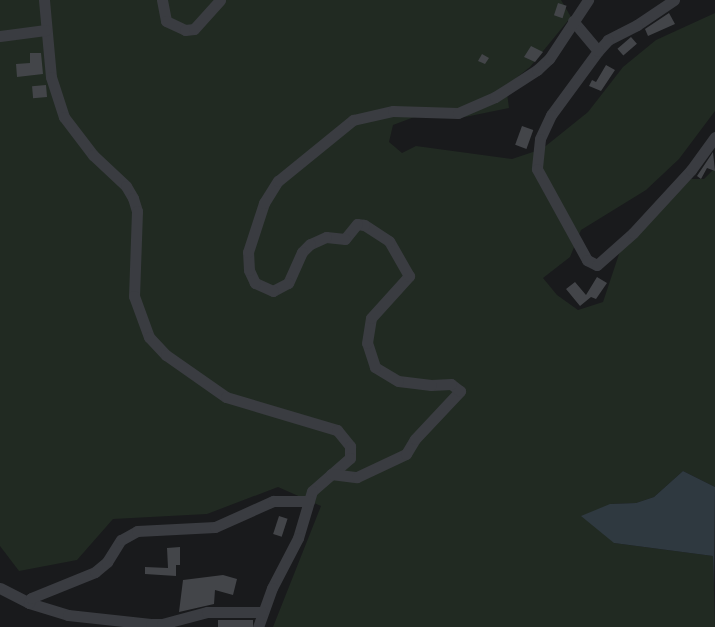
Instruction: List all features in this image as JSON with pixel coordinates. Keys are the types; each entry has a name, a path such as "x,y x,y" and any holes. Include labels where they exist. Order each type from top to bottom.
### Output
{"street":[{"path":"44,0 51,77 64,116 94,155 126,186 133,198 137,211 134,296 148,337 202,383 226,398 337,430 345,436 350,446 350,458 312,491 298,538 262,612 258,627"},
{"path":"162,0 166,21 185,30 194,29 220,0"},
{"path":"331,474 356,477 406,454 415,439 460,391 452,384 431,386 398,381 375,367 367,343 371,318 409,276 389,241 364,225 357,224 345,240 326,236 310,244 302,252 288,283 274,291 256,284 249,270 248,252 264,203 278,181 353,120 393,111 458,113 495,97 537,70 588,0"},
{"path":"674,0 637,25 608,40 598,51 550,115 535,160 542,183 593,265 597,265 633,233 691,170 715,137"},
{"path":"574,21 598,51"},
{"path":"0,36 46,30"},
{"path":"28,602 31,598 95,572 107,562 121,540 137,531 216,527 273,501 309,501"},
{"path":"0,588 28,602 68,615 151,624 175,624 207,612 262,612"}],"shaded area":[{"path":"0,0 561,0 571,17 530,67 506,86 509,108 465,117 417,116 393,125 389,142 402,153 416,146 512,159 542,149 588,112 623,67 656,40 715,13 715,111 679,159 646,190 581,230 570,257 543,278 557,295 578,310 603,302 622,245 691,179 704,179 715,168 715,487 683,471 654,497 636,503 610,504 614,543 713,556 715,627 273,627 321,506 278,487 207,514 113,519 77,560 19,571 0,546"},
{"path":"683,471 715,487 714,589 713,556 614,543 581,516 610,504 636,503 654,497"}],"building":[{"path":"558,3 567,6 563,18 554,15"},
{"path":"669,13 675,24 648,36 645,29"},
{"path":"631,37 637,44 623,56 617,49"},
{"path":"531,46 543,52 535,62 524,57"},
{"path":"30,53 41,53 43,74 17,77 16,64 30,63"},
{"path":"482,54 489,58 485,64 478,61"},
{"path":"606,65 615,70 601,91 589,86 592,80 596,82"},
{"path":"46,85 47,97 33,98 32,86"},
{"path":"522,126 533,130 526,149 515,145"},
{"path":"713,152 715,171 707,168 701,179 697,176"},
{"path":"597,277 607,283 596,299 591,297 580,306 566,289 575,282 586,295"},
{"path":"279,516 288,519 282,537 273,534"},
{"path":"180,547 180,565 176,565 176,576 145,574 145,567 168,568 167,548"},
{"path":"223,575 237,579 233,595 215,590 214,604 179,612 183,580"},
{"path":"218,620 253,620 253,627 218,627"}]}
